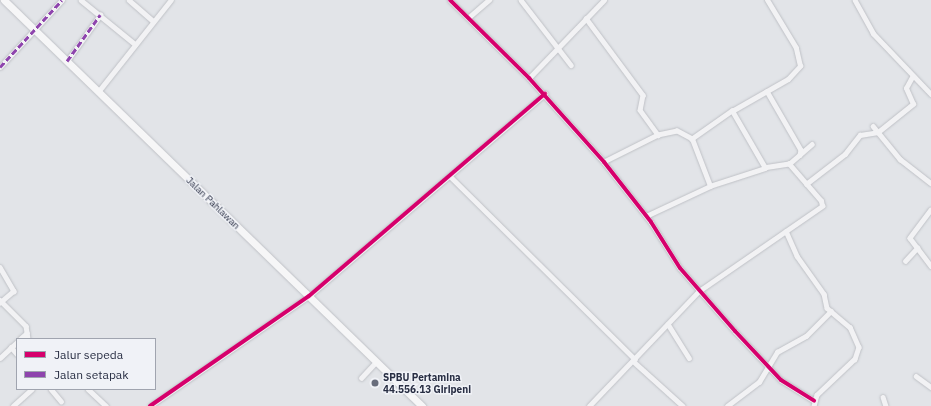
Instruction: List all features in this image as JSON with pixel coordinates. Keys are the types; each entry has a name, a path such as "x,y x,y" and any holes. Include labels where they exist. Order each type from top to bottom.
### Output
{"main road":[{"name":"Jalan Pahlawan","path":"4,0 422,406"}],"street":[{"path":"0,67 37,31 62,0"},
{"path":"81,0 135,44"},
{"path":"129,0 153,21"},
{"path":"98,92 171,0"},
{"path":"450,0 530,78 604,162 646,216 699,291 768,366 814,404 858,353 853,331 831,311 786,231"},
{"path":"468,18 489,0"},
{"path":"521,0 571,65"},
{"path":"595,0 599,5"},
{"path":"530,78 604,0"},
{"path":"692,139 732,111 793,76 800,66 796,48 767,0"},
{"path":"855,0 873,33 912,77 931,94"},
{"path":"67,61 100,15"},
{"path":"586,18 643,95 640,110 658,134"},
{"path":"806,184 845,154 860,135 878,132 913,104 906,88 912,77"},
{"path":"767,91 801,150 800,155"},
{"path":"150,406 309,296 451,177 545,94"},
{"path":"732,111 765,168"},
{"path":"873,126 900,159 931,183"},
{"path":"604,162 658,134 677,132 692,139 710,186"},
{"path":"646,216 710,186 765,168 789,164 812,144"},
{"path":"589,406 699,291 822,206 821,200 789,164"},
{"path":"451,177 634,360 683,406"},
{"path":"931,210 910,236 931,266"},
{"path":"905,262 917,248"},
{"path":"0,266 14,291 1,302 26,326 28,338"},
{"path":"727,406 759,382 777,352 806,336 831,311"},
{"path":"668,324 689,358"},
{"path":"21,338 27,333"},
{"path":"0,358 16,343"},
{"path":"11,347 16,353"},
{"path":"361,378 376,362"},
{"path":"916,376 931,387"},
{"path":"12,406 31,390"},
{"path":"52,390 61,401"},
{"path":"89,390 106,406"},
{"path":"883,397 886,406"}],"marked path":[{"path":"0,67 62,0"},
{"path":"67,61 100,15"}],"cycle path":[{"path":"450,0 529,78 604,162 651,222 680,268 735,331 781,380 814,401"},
{"path":"150,406 309,296 545,94"}],"place":[{"name":"SPBU Pertamina 44.556.13 Giripeni","path":"375,383"}]}
